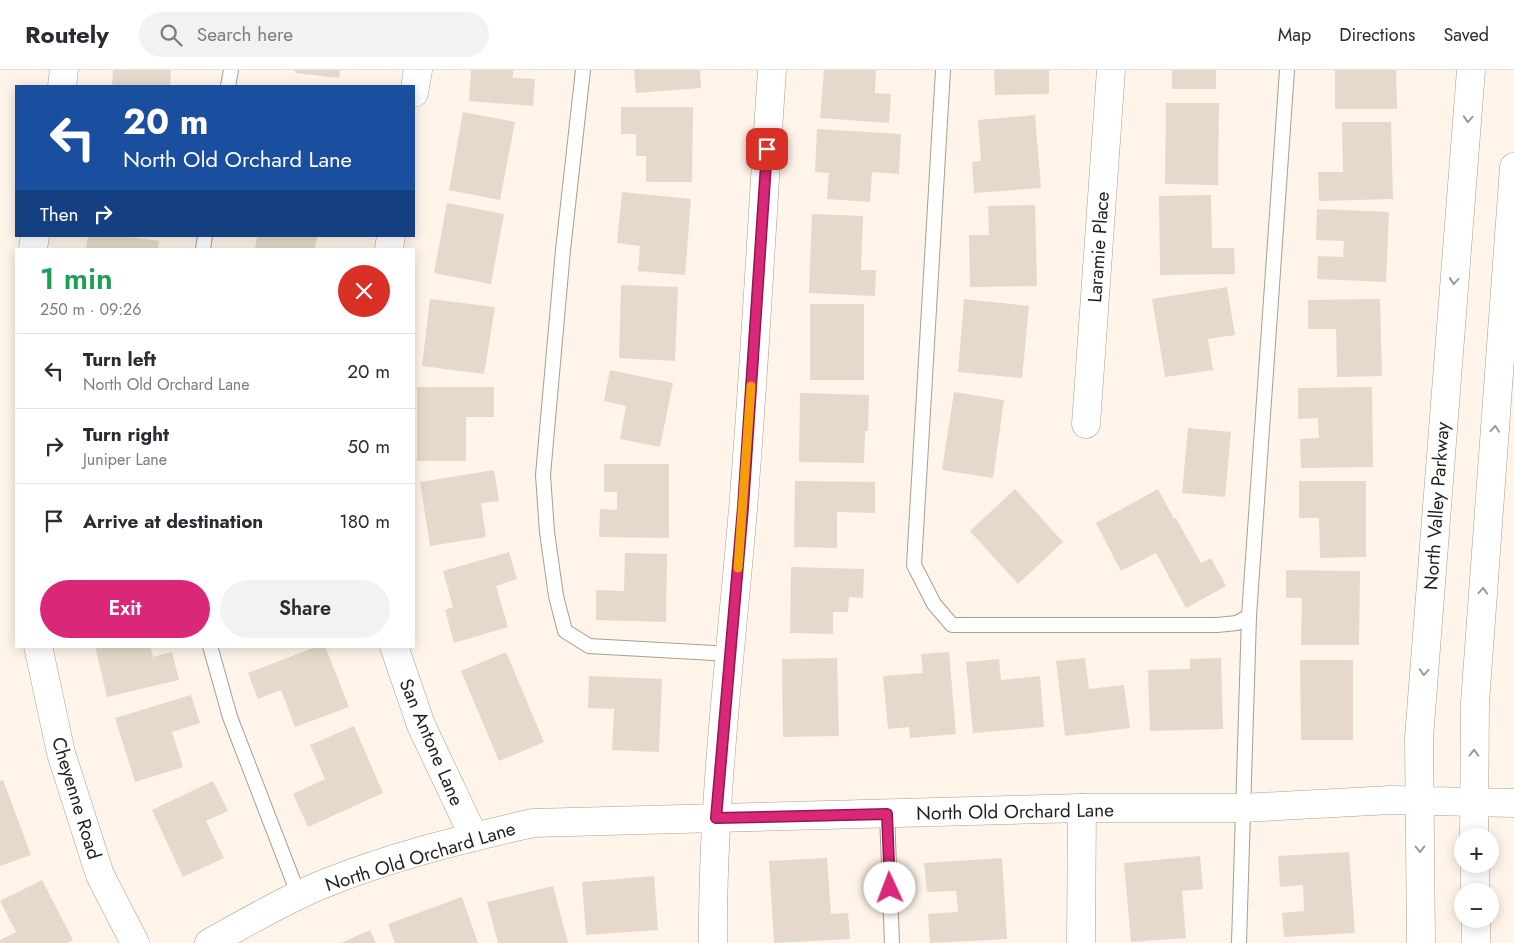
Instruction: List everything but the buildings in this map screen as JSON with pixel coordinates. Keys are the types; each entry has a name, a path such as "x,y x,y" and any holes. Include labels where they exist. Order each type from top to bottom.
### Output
{"street":[{"path":"62,85 64,70"},
{"path":"415,87 418,70"},
{"path":"713,943 713,872 716,818 743,507 772,70"},
{"name":"Laramie Place","path":"1086,424 1111,70"},
{"name":"North Valley Parkway","path":"1422,943 1419,738 1471,70"},
{"path":"1474,828 1475,703 1514,167"},
{"name":"Cheyenne Road","path":"38,648 61,753 100,875 135,943"},
{"name":"San Antone Lane","path":"395,648 422,725 474,837"},
{"name":"North Old Orchard Lane","path":"209,943 299,896 364,870 474,837 534,824 1082,808 1242,808 1392,800 1514,803"},
{"path":"1081,943 1082,808"},
{"path":"1476,928 1476,943"}],"lane":[{"path":"228,85 231,70"},
{"path":"583,70 564,240 544,458 547,532 556,596 565,631 589,646 730,654"},
{"path":"943,70 914,565 924,588 952,625 1217,625 1237,623 1249,616"},
{"path":"1239,943 1249,616 1287,70"},
{"path":"211,648 230,717 299,896"},
{"path":"887,814 892,943"}],"slow traffic":[{"path":"738,568 751,386"}],"route":[{"path":"767,149 743,507 716,818 887,814 890,888"}]}
